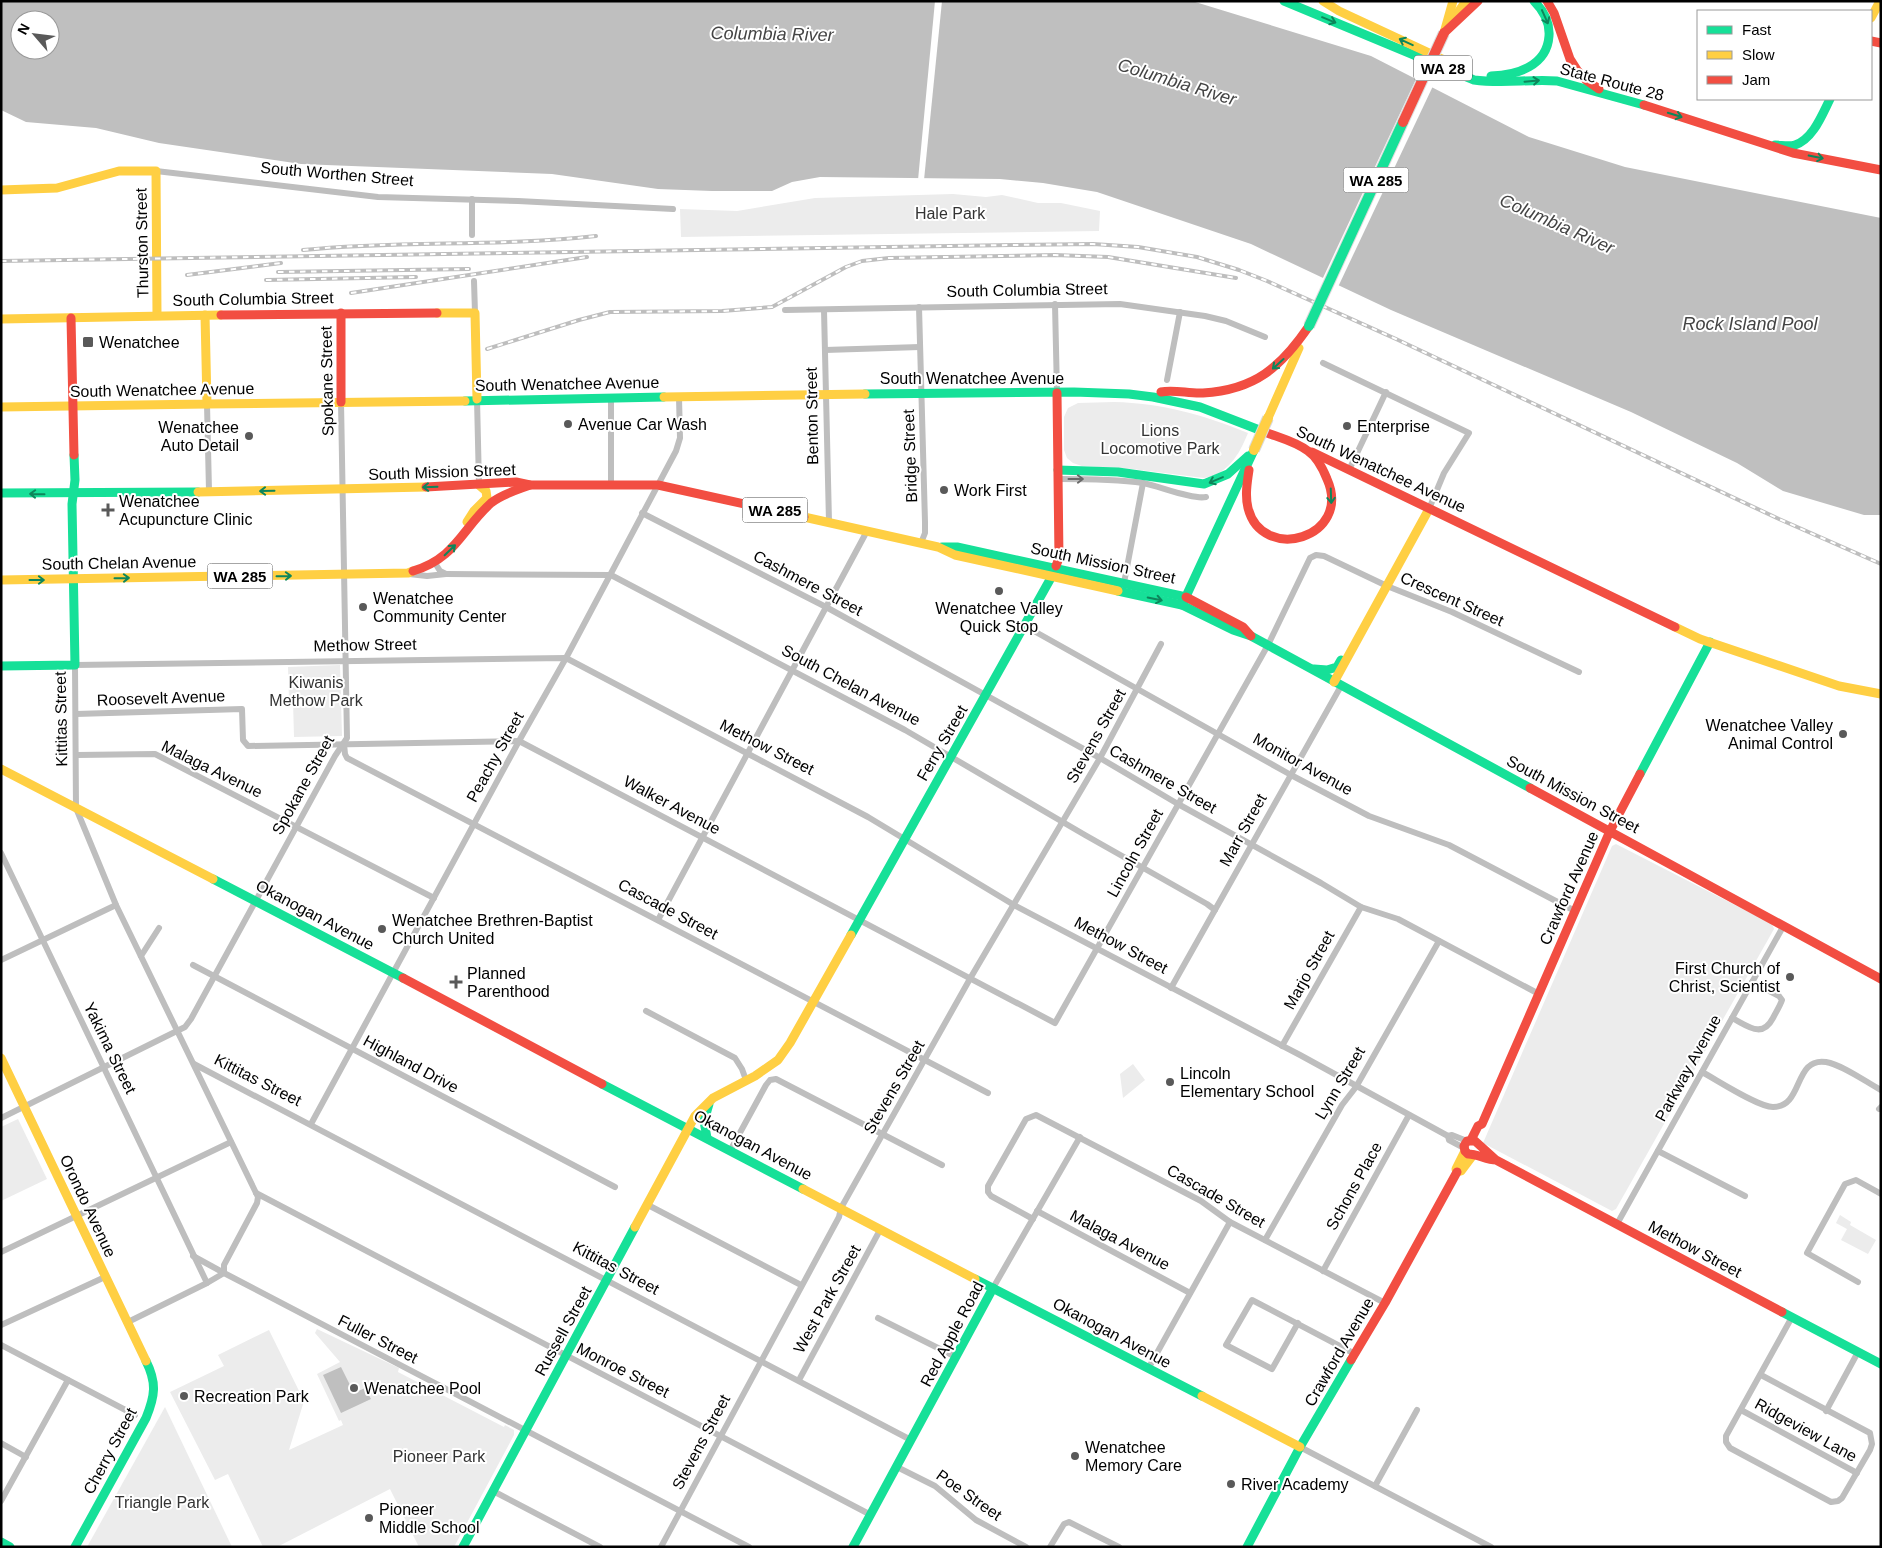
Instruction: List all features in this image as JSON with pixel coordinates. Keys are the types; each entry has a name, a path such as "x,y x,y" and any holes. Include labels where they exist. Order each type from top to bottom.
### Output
{"main road":[{"name":"State Route 28","path":"1284,1 1474,80 1495,84 1545,80 1557,81 1612,95 1793,153 1881,170"},
{"path":"1323,1 1340,11 1468,71 1482,75 1501,76 1519,73 1527,69 1537,62 1544,53 1550,36 1548,24 1543,10 1534,1"},
{"path":"1444,33 1453,1"},
{"name":"WA 285","path":"1184,601 1444,33 1450,16 1460,1"},
{"name":"WA 285","path":"1444,33 1466,1"},
{"path":"1444,33 1472,1"},
{"path":"1444,33 1478,1"},
{"path":"1547,1 1556,17 1574,69 1590,84 1612,95"},
{"path":"1872,16 1878,2"},
{"path":"1769,144 1793,146 1800,143 1808,136 1829,100"},
{"name":"South Worthen Street","path":"1,190 57,188 120,171 156,171"},
{"name":"Thurston Street","path":"156,171 157,315"},
{"path":"475,312 477,399"},
{"name":"South Columbia Street","path":"1,320 157,315 475,312"},
{"name":"Spokane Street","path":"341,313 341,402"},
{"path":"205,315 207,404"},
{"name":"Kittitas Street","path":"71,318 75,480 73,579 75,665"},
{"path":"1150,395 1166,391 1200,394 1221,392 1245,385 1268,373 1290,354 1309,326"},
{"name":"South Wenatchee Avenue","path":"1,407 1103,391 1150,395 1183,402 1219,413 1312,452 1710,642 1839,686 1881,694"},
{"name":"Ferry Street","path":"688,1129 702,1106 712,1097 746,1080 777,1061 790,1043 1054,572 1059,558 1057,393"},
{"path":"1058,475 1118,472 1204,484 1227,475 1254,450"},
{"path":"1254,450 1246,493 1248,508 1251,517 1262,531 1282,540 1306,537 1315,531 1326,518 1330,509 1331,489 1312,452"},
{"name":"South Mission Street","path":"1,493 74,494 344,490 516,482 530,485 658,485 938,547 957,546 1054,572 1184,601"},
{"path":"462,536 469,519 487,498 486,491 478,485"},
{"name":"WA 285","path":"408,573 435,562 450,551 494,500 509,492 530,485"},
{"name":"Marr Street","path":"1338,684 1353,647 1429,509"},
{"name":"South Mission Street","path":"1054,572 1124,583 1184,601 1239,634 1251,636 1268,645 1881,979"},
{"name":"South Chelan Avenue","path":"1,580 408,573"},
{"name":"Crawford Avenue","path":"1246,1547 1300,1448 1385,1303 1458,1172 1456,1169 1484,1128 1482,1124 1610,831 1710,642"},
{"name":"Marr Street","path":"1309,668 1327,670 1337,667 1348,649 1353,647"},
{"name":"Methow Street","path":"1,666 75,665"},
{"name":"Okanogan Avenue","path":"1,769 1300,1448"},
{"name":"Orondo Avenue","path":"1,1058 78,1217 105,1278 149,1366"},
{"path":"707,1138 703,1128 703,1119 712,1097"},
{"name":"Russell Street","path":"463,1547 688,1129"},
{"name":"Methow Street","path":"1471,1147 1881,1364"},
{"name":"Red Apple Road","path":"856,1546 994,1288"},
{"name":"Cherry Street","path":"75,1546 146,1418 154,1398 154,1382 149,1366"},
{"path":"1,1542 10,1547"}],"street":[{"name":"South Worthen Street","path":"156,171 378,197 472,199 673,210"},
{"path":"472,199 472,234"},
{"path":"474,281 475,312"},
{"name":"Ferry Street","path":"1055,304 1057,393"},
{"name":"South Columbia Street","path":"785,310 1114,304 1180,312 1226,321 1266,336"},
{"name":"Bridge Street","path":"920,307 926,522 925,533 921,543"},
{"name":"Benton Street","path":"824,310 829,522"},
{"path":"1167,380 1180,312"},
{"path":"825,350 920,347"},
{"path":"1324,363 1386,392 1350,470"},
{"name":"Marr Street","path":"1386,392 1469,433 1444,473 1429,509"},
{"path":"611,398 611,485"},
{"name":"Peachy Street","path":"311,1124 474,823 566,658 676,451 680,438 679,398"},
{"path":"477,399 478,485"},
{"name":"Spokane Street","path":"178,1032 191,1019 335,756 348,738 341,402"},
{"path":"207,404 209,491"},
{"path":"1058,475 1143,483 1197,497 1206,497"},
{"path":"1124,583 1143,483"},
{"name":"Cashmere Street","path":"642,513 826,607 1100,758 1361,907 1398,919 1539,994"},
{"path":"658,920 867,531"},
{"name":"Crescent Street","path":"1314,556 1324,556 1387,586 1452,612 1579,672"},
{"name":"Lincoln Street","path":"1055,1023 1268,645 1306,565 1314,556"},
{"path":"435,562 440,571 446,574"},
{"name":"South Chelan Avenue","path":"408,573 427,576 446,574 611,575 905,730 1215,910"},
{"name":"Monitor Avenue","path":"1025,626 1291,775 1377,820 1449,845 1575,911"},
{"name":"Stevens Street","path":"661,1547 839,1217 841,1208 971,977 1100,758 1161,644"},
{"name":"Methow Street","path":"75,665 566,658 868,817 1014,905 1282,1046 1448,1136 1449,1140 1471,1147"},
{"name":"Kittitas Street","path":"75,665 76,808 116,905 194,1064 911,1440"},
{"name":"Marr Street","path":"1171,988 1291,775 1338,684"},
{"name":"Roosevelt Avenue","path":"76,714 242,709 242,740 244,744"},
{"name":"Walker Avenue","path":"244,744 248,746 519,741 971,977 1055,1023"},
{"name":"Cascade Street","path":"344,744 347,758 988,1092"},
{"name":"Malaga Avenue","path":"77,755 155,754 434,898"},
{"name":"Yakima Street","path":"1,853 207,1283"},
{"path":"1,960 116,905"},
{"name":"Marjo Street","path":"1282,1046 1361,907"},
{"name":"Parkway Avenue","path":"1617,1224 1784,925"},
{"path":"141,956 159,928"},
{"name":"Lynn Street","path":"1265,1240 1439,941"},
{"name":"Highland Drive","path":"193,965 615,1187"},
{"path":"1732,1018 1757,1030 1767,1028 1771,1022 1782,1000 1780,996 1752,982"},
{"path":"646,1011 735,1058 746,1080"},
{"path":"1,1118 178,1032"},
{"path":"1702,1072 1750,1099 1769,1107 1781,1106 1790,1100 1795,1093 1803,1072 1816,1063 1825,1062 1835,1065 1881,1090"},
{"path":"128,1322 224,1273 226,1262 257,1203 258,1197 194,1064"},
{"path":"730,1151 766,1085 776,1079 942,1164"},
{"name":"Cascade Street","path":"1033,1219 991,1196 988,1192 988,1186 1026,1119 1033,1115 1039,1116 1201,1201 1230,1222 1385,1303"},
{"name":"Schons Place","path":"1323,1270 1409,1115"},
{"name":"Red Apple Road","path":"994,1288 1080,1138"},
{"path":"1,1252 78,1217 231,1142"},
{"path":"1658,1151 1744,1196"},
{"path":"1858,1282 1807,1253 1846,1184 1856,1180 1881,1194"},
{"name":"Monroe Street","path":"256,1193 871,1515"},
{"path":"648,1205 801,1285"},
{"name":"Malaga Avenue","path":"1038,1211 1190,1294"},
{"path":"1148,1369 1230,1222"},
{"name":"West Park Street","path":"799,1380 880,1230"},
{"path":"194,1256 224,1273"},
{"name":"Fuller Street","path":"224,1273 749,1547"},
{"path":"1,1325 105,1278"},
{"path":"1298,1324 1272,1369 1226,1345 1252,1300 1298,1324 1355,1354"},
{"path":"1761,1375 1870,1434 1872,1444 1842,1498 1838,1501 1831,1502 1730,1448 1726,1442 1726,1436 1792,1317"},
{"path":"878,1318 956,1358"},
{"path":"1,1345 134,1414"},
{"path":"1826,1411 1858,1352"},
{"path":"1,1501 68,1380"},
{"path":"1375,1486 1417,1410"},
{"name":"Ridgeview Lane","path":"1741,1410 1856,1473"},
{"path":"1,1444 26,1457"},
{"name":"Okanogan Avenue","path":"1300,1448 1491,1547"},
{"name":"Poe Street","path":"897,1467 935,1486 976,1520 1026,1547"},
{"path":"493,1491 600,1547"},
{"path":"1050,1547 1064,1524 1072,1522 1119,1547"}],"green space":[{"name":"Hale Park","path":"953,194 986,197 1002,195 1038,203 1061,203 1100,211 1099,231 681,237 680,209 737,211 815,198"},
{"name":"Lions Locomotive Park","path":"1114,402 1149,405 1182,411 1248,433 1241,449 1232,462 1220,472 1204,478 1132,469 1082,466 1073,463 1067,458 1064,450 1064,417 1068,408 1078,403"},
{"name":"Kiwanis Methow Park","path":"340,665 342,736 294,737 293,701 289,700 288,667"},
{"path":"1616,844 1772,924 1774,929 1616,1209 1612,1211 1483,1143 1612,846"},
{"path":"1133,1064 1145,1080 1123,1098 1120,1074"},
{"path":"18,1119 47,1179 1,1201 1,1127"},
{"path":"1840,1215 1851,1222 1850,1225 1876,1240 1868,1254 1841,1240 1847,1229 1836,1223"},
{"name":"Pioneer Park","path":"317,1329 399,1368 398,1372 504,1427 505,1425 514,1430 514,1435 454,1547 419,1547 390,1489 277,1547 263,1547 228,1474 215,1480 170,1392 224,1366 218,1355 269,1330 304,1401 289,1450 343,1425 341,1420 339,1421 317,1374 340,1362 315,1333"},
{"name":"Triangle Park","path":"165,1407 232,1547 87,1547"}],"water":[{"name":"Rock Island Pool","path":"1,1 1192,1 1371,56 1529,137 1625,167 1881,218 1881,515 1864,515 1783,491 1737,463 1631,412 1391,310 1251,244 1097,192 1043,183 1000,179 820,177 792,182 772,191 658,189 552,174 301,164 159,143 96,128 26,122 1,110"},
{"path":"341,1367 354,1393 365,1388 371,1399 341,1413 323,1375"}],"pier":[{"path":"935,1 942,1 924,180 918,180"},
{"path":"1417,77 1433,86 1338,287 1322,280"}],"railway":[{"path":"303,250 376,245 523,241 596,236"},
{"path":"1,261 1093,244 1138,247 1197,257 1267,281 1396,339 1779,519 1881,564"},
{"path":"487,349 610,312 722,311 772,307 846,267 862,261 889,258 1055,255 1108,257 1236,278"},
{"path":"351,293 587,257"},
{"path":"187,275 281,263"},
{"path":"278,272 469,269"},
{"path":"266,280 416,277"}],"traffic: fast":[{"path":"1284,1 1474,80 1495,82 1557,81 1644,105"},
{"path":"1491,76 1520,71 1537,62 1543,55 1549,36 1548,26 1541,9 1534,1"},
{"path":"1775,145 1793,146 1807,138 1816,126 1830,100"},
{"path":"1309,326 1403,122"},
{"path":"865,394 1074,392 1129,394 1200,407 1262,431"},
{"path":"465,401 664,397"},
{"path":"1118,591 1182,605 1254,450"},
{"path":"1,666 75,665 72,504 75,480 74,455"},
{"path":"1058,470 1118,472 1204,484 1228,474 1248,456"},
{"path":"1,493 198,492"},
{"path":"942,547 957,547 1186,597"},
{"path":"851,935 1056,566"},
{"path":"1182,605 1233,630 1251,636 1530,788"},
{"path":"1640,774 1710,642"},
{"path":"1314,669 1327,670 1337,667 1341,660"},
{"path":"213,879 403,978"},
{"path":"602,1084 803,1189"},
{"path":"707,1138 704,1121 709,1104"},
{"path":"463,1547 635,1227"},
{"path":"975,1279 1202,1396"},
{"path":"853,1547 993,1288"},
{"path":"1782,1312 1881,1364"},
{"path":"1247,1547 1300,1447 1351,1360"},
{"path":"75,1547 146,1418 153,1396 152,1376 146,1361"},
{"path":"1,1542 10,1547"}],"traffic: slow":[{"path":"1323,1 1339,11 1455,65"},
{"path":"1444,33 1453,1"},
{"path":"1454,18 1466,1"},
{"path":"1872,16 1880,1"},
{"path":"1,190 57,188 119,171 156,171 157,315"},
{"path":"437,313 475,313 477,399"},
{"path":"1,407 207,404 205,315"},
{"path":"1,319 221,315"},
{"path":"1268,418 1299,348"},
{"path":"664,397 865,394"},
{"path":"207,404 465,401"},
{"path":"1254,450 1268,418"},
{"path":"467,522 474,511 487,498 486,491 479,485"},
{"path":"198,492 426,487"},
{"path":"1334,682 1429,509"},
{"path":"804,517 938,547 955,555 1118,591"},
{"path":"1,580 408,573 413,571"},
{"path":"1675,627 1700,639 1839,686 1881,694"},
{"path":"1,769 213,879"},
{"path":"635,1227 695,1116 713,1098 755,1076 778,1060 790,1043 851,935"},
{"path":"1,1058 146,1361"},
{"path":"1465,1151 1456,1169 1457,1172 1461,1171 1473,1155"},
{"path":"803,1189 975,1279"},
{"path":"1202,1396 1300,1447"}],"traffic: jam":[{"path":"1444,33 1478,1"},
{"path":"1547,1 1554,13 1570,59 1586,80 1599,89"},
{"path":"1403,122 1444,33"},
{"path":"1872,41 1881,43"},
{"path":"1644,105 1793,153 1881,170"},
{"path":"341,313 341,402"},
{"path":"221,315 437,313"},
{"path":"71,318 74,455"},
{"path":"1161,392 1198,393 1221,391 1252,381 1265,374 1277,364 1299,341 1309,326"},
{"path":"1056,566 1059,558 1057,393"},
{"path":"1249,470 1246,494 1248,508 1256,525 1270,535 1286,539 1302,537 1317,529 1328,516 1332,499 1327,479 1317,460 1297,444 1262,431"},
{"path":"1312,452 1675,627"},
{"path":"426,487 516,482 530,485 658,485 804,517"},
{"path":"413,571 439,559 449,551 481,513 495,500 530,485"},
{"path":"1186,597 1243,627 1251,636"},
{"path":"1471,1140 1478,1126 1482,1124 1610,831 1640,774"},
{"path":"1530,788 1881,979"},
{"path":"403,978 602,1084"},
{"path":"1496,1160 1475,1141 1467,1141 1464,1146 1468,1154 1496,1160 1782,1312"},
{"path":"1351,1360 1385,1303 1457,1172"}],"place":[{"name":"Wenatchee","path":"88,342"},
{"name":"Avenue Car Wash","path":"568,424"},
{"name":"Enterprise","path":"1347,426"},
{"name":"Wenatchee Auto Detail","path":"249,436"},
{"name":"Work First","path":"944,490"},
{"name":"Wenatchee Acupuncture Clinic","path":"108,510"},
{"name":"Wenatchee Valley Quick Stop","path":"999,591"},
{"name":"Wenatchee Community Center","path":"363,607"},
{"name":"Wenatchee Valley Animal Control","path":"1843,734"},
{"name":"Wenatchee Brethren-Baptist Church United","path":"382,929"},
{"name":"First Church of Christ, Scientist","path":"1790,977"},
{"name":"Planned Parenthood","path":"456,982"},
{"name":"Lincoln Elementary School","path":"1170,1082"},
{"name":"Wenatchee Pool","path":"354,1388"},
{"name":"Recreation Park","path":"184,1396"},
{"name":"Wenatchee Memory Care","path":"1075,1456"},
{"name":"River Academy","path":"1231,1484"},
{"name":"Pioneer Middle School","path":"369,1518"}],"water label":[{"name":"Columbia River","path":"772,34"},
{"name":"Columbia River","path":"1177,82"},
{"name":"Columbia River","path":"1557,224"}]}
